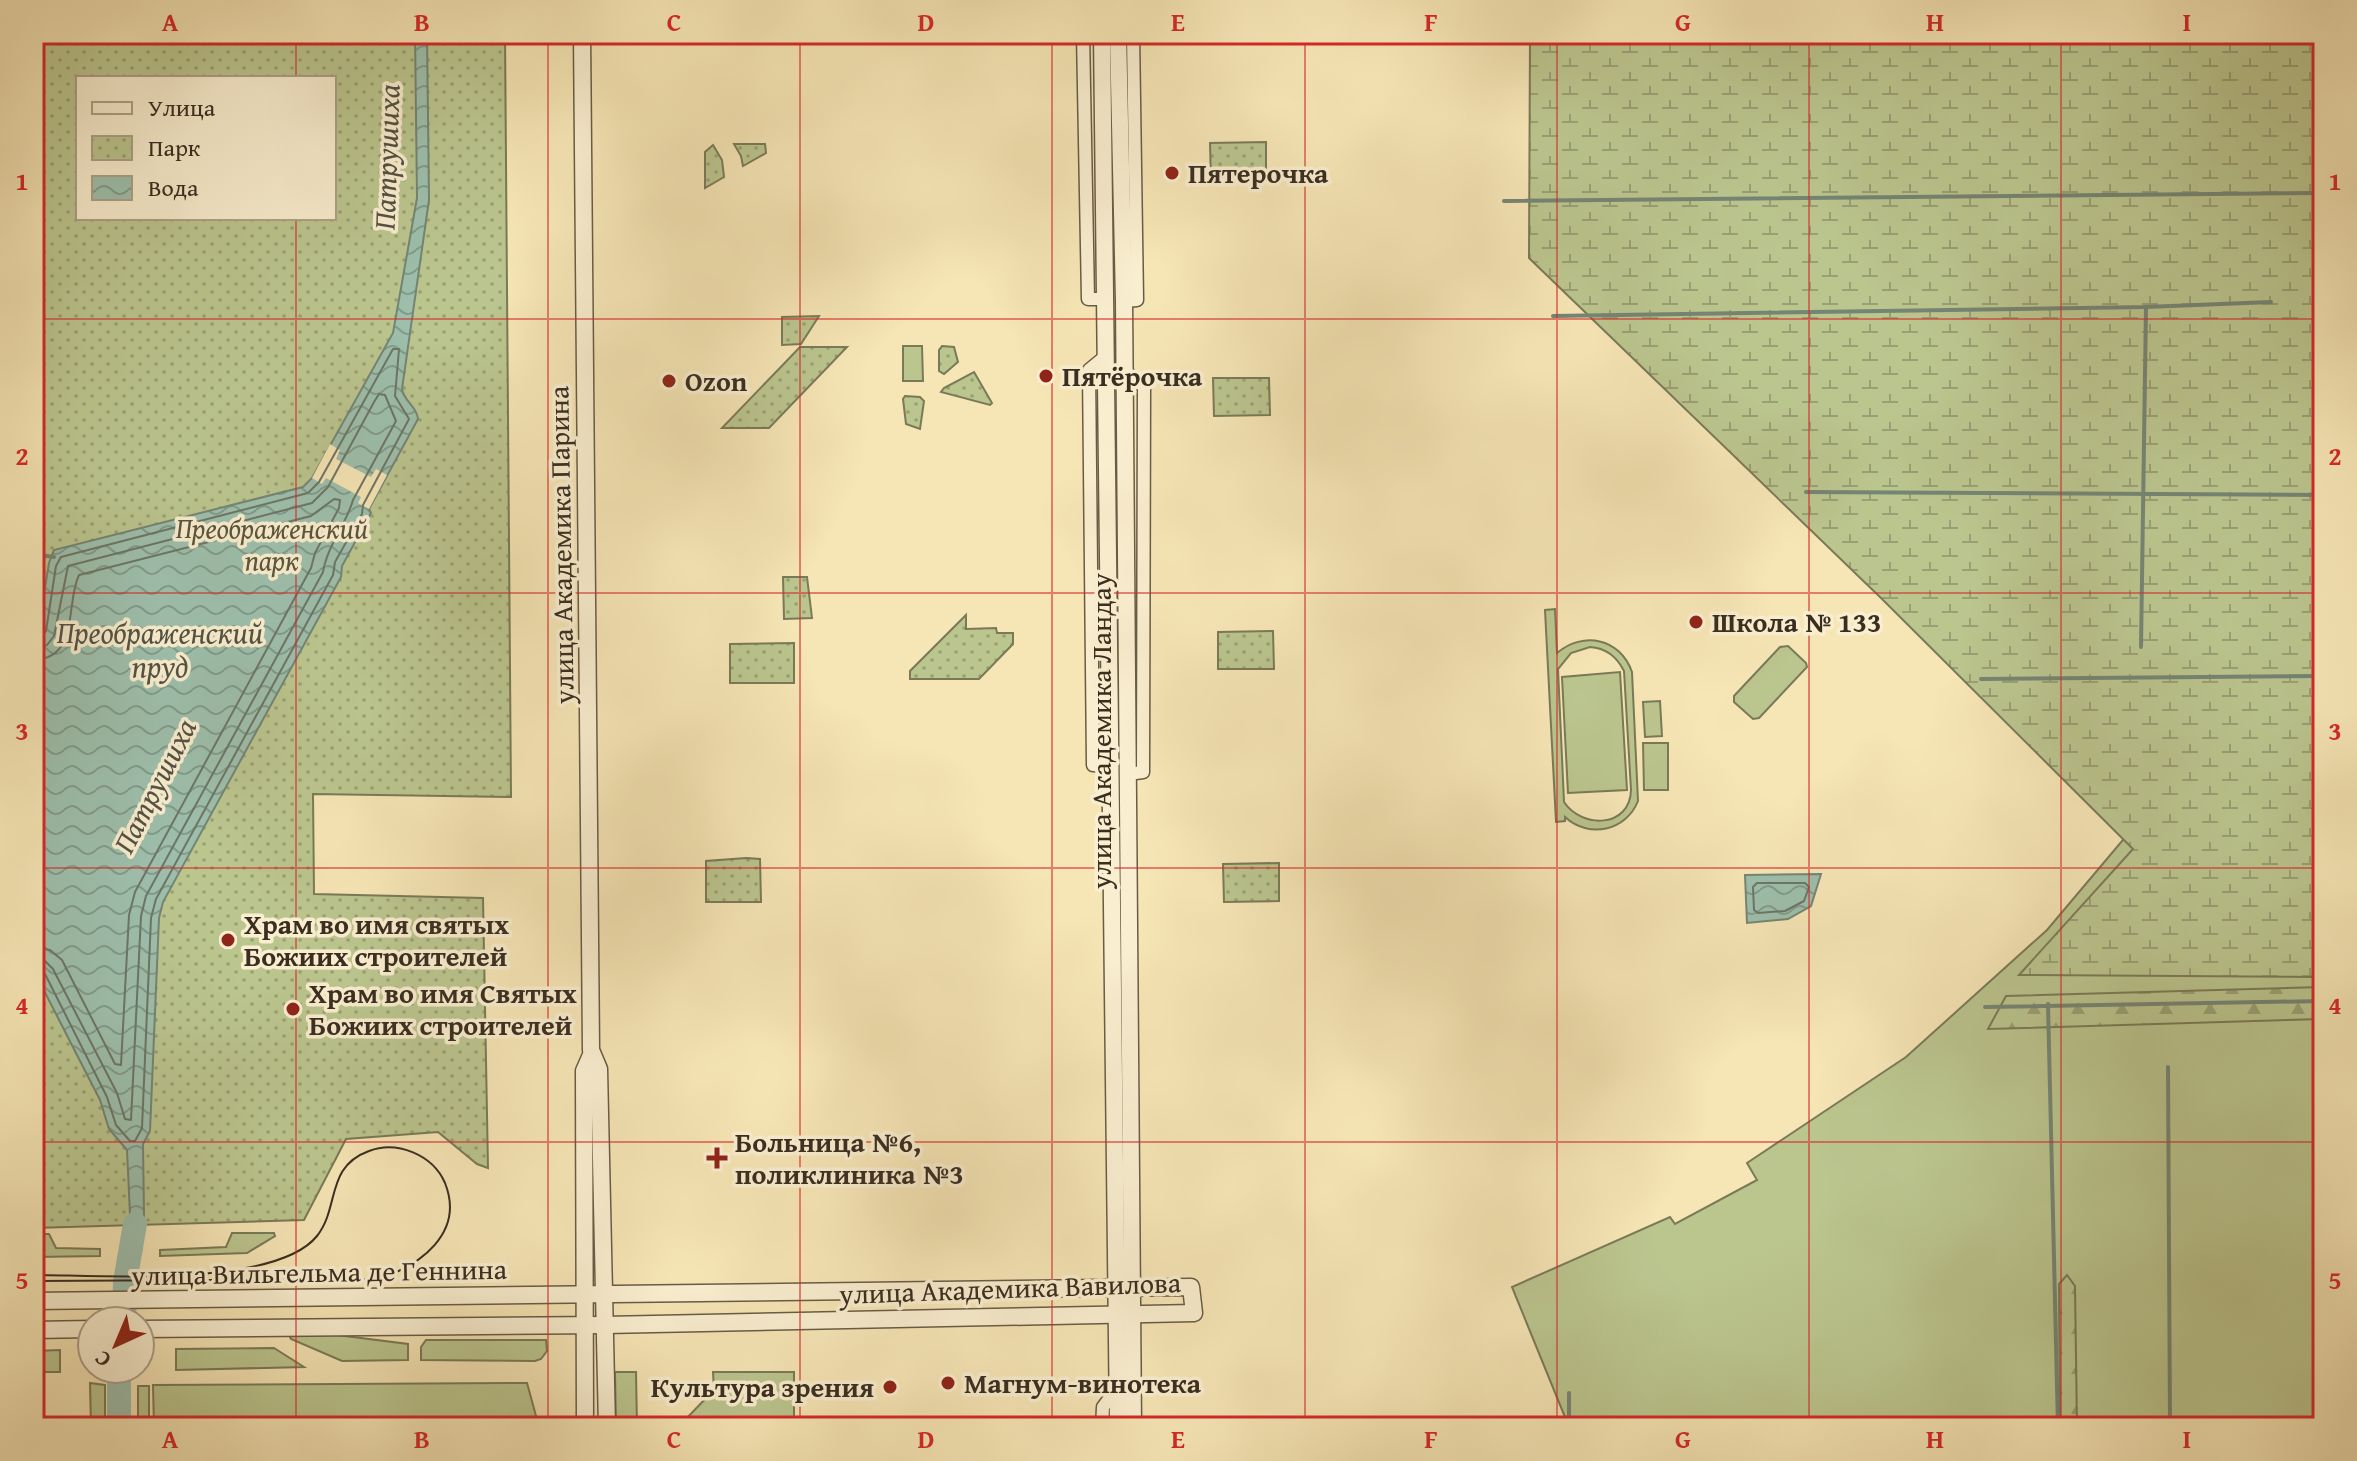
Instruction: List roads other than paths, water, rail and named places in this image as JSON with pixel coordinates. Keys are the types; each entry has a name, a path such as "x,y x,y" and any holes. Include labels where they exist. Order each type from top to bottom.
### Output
{"street":[{"name":"улица Академика Парина","path":"582,34 591,1055 584,1071 585,1427"},
{"path":"1083,34 1088,299 1106,299"},
{"name":"улица Академика Ландау","path":"1102,34 1110,766 1124,1288"},
{"name":"улица Академика Ландау","path":"1118,34 1130,301 1124,370 1136,773 1124,1288 1133,1427"},
{"path":"1130,301 1136,262 1133,34"},
{"path":"1106,356 1089,370 1093,765 1110,766"},
{"name":"улица Академика Парина","path":"591,1055 599,1069 607,1427"},
{"name":"улица Академика Вавилова","path":"605,1296 1191,1287 1194,1313 605,1325"},
{"name":"улица Вильгельма де Геннина","path":"34,1301 605,1296"},
{"name":"улица Академика Ландау","path":"1118,1427 1124,1314"},
{"name":"улица Вильгельма де Геннина","path":"156,1329 605,1325"},
{"path":"35,1330 76,1329"},
{"path":"1102,1427 1103,1407 1118,1387"}],"water":[{"name":"Преображенский пруд","path":"415,34 427,34 429,200 402,389 418,419 369,509 371,513 342,566 341,577 163,902 159,918 150,1131 143,1144 141,1254 123,1254 130,1215 127,1150 109,1129 100,1100 34,971 34,653 49,563 54,550 303,487 312,478 393,333 417,198"},
{"path":"1821,874 1811,906 1788,919 1747,923 1745,875"}],"waterway":[{"path":"1504,201 2323,193"},
{"path":"1553,316 2146,307 2271,302"},
{"path":"2141,647 2146,307"},
{"path":"1806,492 2323,495"},
{"path":"40,555 54,557"},
{"path":"1981,679 2323,676"},
{"path":"1985,1007 2323,1001"},
{"path":"2048,1004 2058,1427"},
{"path":"2168,1067 2170,1427"},
{"name":"Патрушиха","path":"124,1305 135,1224"},
{"name":"Патрушиха","path":"119,1385 119,1427"},
{"path":"1569,1393 1569,1427"}],"tram line":[{"path":"34,1275 184,1275 264,1264 295,1253 317,1236 324,1225 339,1177 346,1167 355,1158 380,1148 402,1149 423,1158 439,1173 450,1201 444,1232 435,1245 409,1266 378,1279 34,1281"}],"place":[{"name":"Пятерочка","path":"1172,173"},
{"name":"Пятёрочка","path":"1046,376"},
{"name":"Ozon","path":"669,381"},
{"name":"Школа № 133","path":"1696,622"},
{"name":"Храм во имя святых Божиих строителей","path":"228,940"},
{"name":"Храм во имя Святых Божиих строителей","path":"293,1009"},
{"name":"Больница №6, поликлиника №3","path":"717,1158"},
{"name":"Магнум-винотека","path":"948,1383"},
{"name":"Культура зрения","path":"890,1387"}],"park label":[{"name":"Преображенский парк","path":"272,544"}]}
